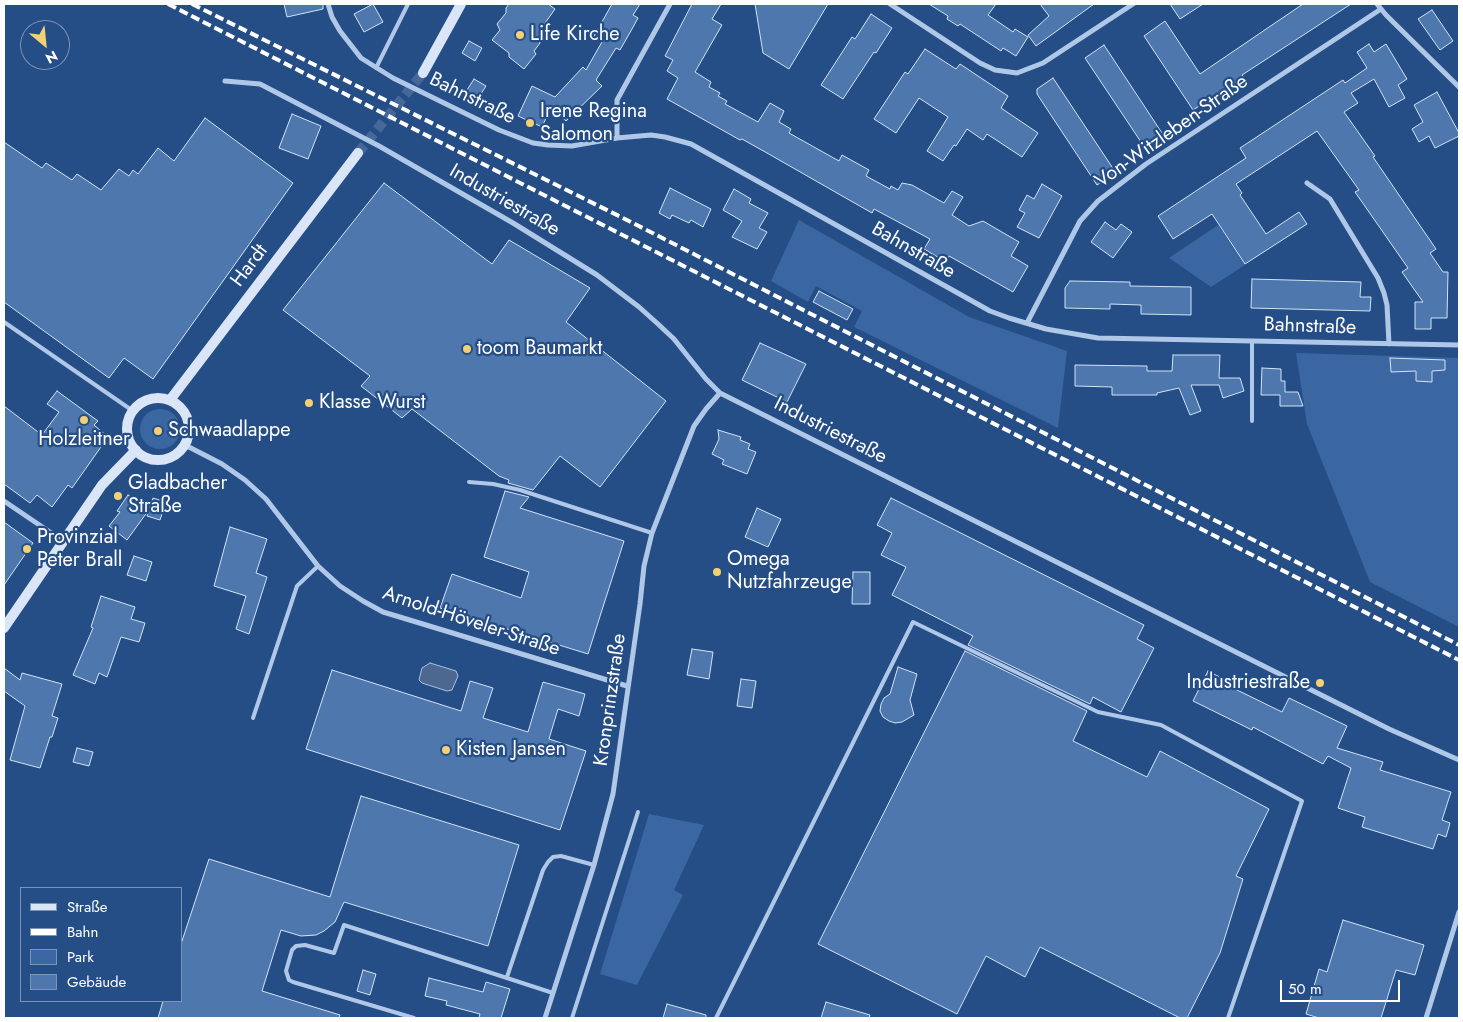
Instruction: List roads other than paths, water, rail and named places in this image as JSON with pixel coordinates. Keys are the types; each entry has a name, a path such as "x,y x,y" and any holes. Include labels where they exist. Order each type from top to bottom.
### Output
{"main road":[{"path":"423,73 461,4"},
{"name":"Hardt","path":"170,400 358,153"},
{"path":"164,398 170,400 181,408 188,419 189,433 185,445 171,458 152,460 136,450 128,436 127,427 133,411 143,402 150,399 164,398"},
{"path":"4,628 102,485 136,450"}],"street":[{"name":"Bahnstraße","path":"328,4 332,17 361,58 385,74 499,130 533,143 572,146 617,138 651,135 691,144 990,311 1026,323 1046,329 1098,338 1459,345"},
{"path":"617,138 617,100 670,4"},
{"path":"890,4 980,63 995,70 1017,74 1043,63 1133,4"},
{"path":"1377,4 1459,87"},
{"name":"Von-Witzleben-Straße","path":"1026,323 1080,221 1098,201 1146,164 1381,9"},
{"name":"Industriestraße","path":"225,81 260,84 379,146 513,223 597,275 639,307 674,339 720,393 1366,717 1459,760"},
{"path":"1307,183 1330,199 1378,278 1387,305 1389,344"},
{"name":"Kronprinzstraße","path":"545,1018 594,865 613,794 644,566 652,533 694,426 720,393"},
{"name":"Arnold-Höveler-Straße","path":"185,445 222,464 245,480 266,499 318,566 340,586 383,612 628,686"},
{"path":"4,501 63,542"},
{"path":"1426,1018 1459,912"}],"lane":[{"path":"376,68 408,4"},
{"path":"4,322 133,411"},
{"path":"1252,341 1252,421"},
{"path":"469,482 494,484 520,490 652,533"},
{"path":"252,718 297,586 318,566"},
{"path":"716,1018 913,622 1098,712 1161,725 1302,801 1228,1018"},
{"path":"572,1018 638,812"},
{"path":"507,977 543,870 548,862 554,857 561,856 594,865"},
{"path":"414,1018 289,980 286,971 292,950 296,946 304,945 334,953 344,925 553,993"}],"tunnel":[{"path":"358,153 423,73"}],"railway":[{"path":"168,4 1459,660"},
{"path":"192,4 631,222 1459,645"}],"place":[{"name":"Life Kirche","path":"520,35"},
{"name":"Irene Regina Salomon","path":"530,123"},
{"name":"toom Baumarkt","path":"467,349"},
{"name":"Klasse Wurst","path":"309,403"},
{"name":"Holzleitner","path":"84,420"},
{"name":"Schwaadlappe","path":"158,431"},
{"name":"Gladbacher Straße","path":"118,496"},
{"name":"Provinzial Peter Brall","path":"27,549"},
{"name":"Omega Nutzfahrzeuge","path":"717,572"},
{"name":"Industriestraße","path":"1320,683"},
{"name":"Kisten Jansen","path":"446,750"}]}
